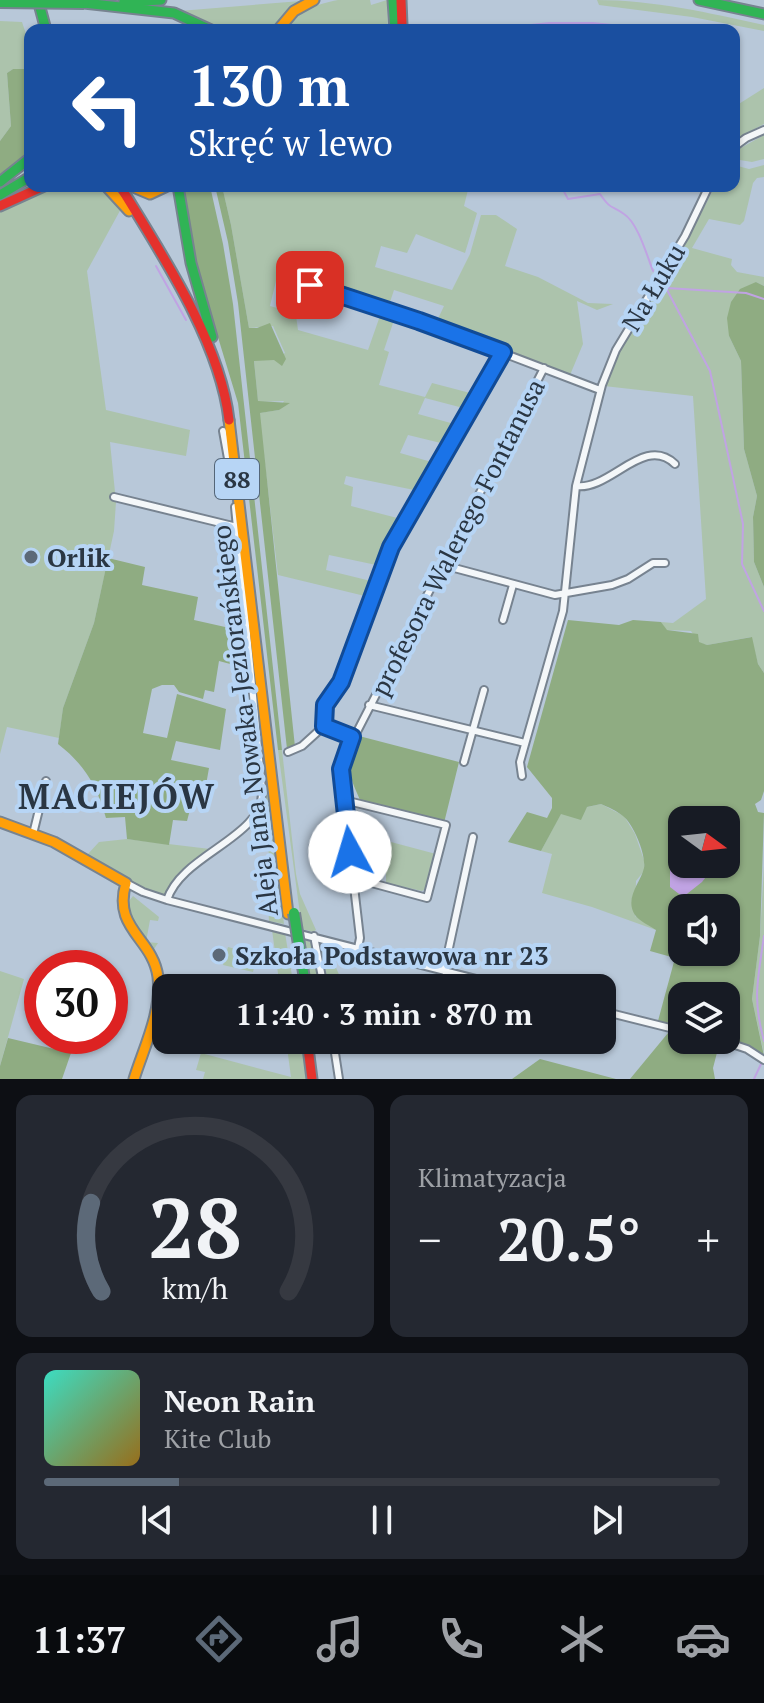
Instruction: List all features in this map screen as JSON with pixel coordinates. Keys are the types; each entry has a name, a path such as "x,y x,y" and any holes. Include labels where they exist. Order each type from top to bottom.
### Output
{"main road":[{"path":"31,0 37,24"},
{"path":"38,0 44,24"},
{"path":"0,2 161,0"},
{"path":"283,24 294,11 314,0"},
{"path":"393,0 395,24"},
{"path":"401,0 402,24"},
{"path":"699,0 764,14"},
{"path":"84,3 174,13 198,24"},
{"path":"0,182 24,163"},
{"path":"0,195 24,181"},
{"path":"0,206 31,192"},
{"path":"112,192 158,248"},
{"name":"Aleja Jana Nowaka-Jeziorańskiego","path":"124,192 198,320 228,410 291,914 302,974"},
{"name":"Aleja Jana Nowaka-Jeziorańskiego","path":"133,192 212,337 227,383 239,441 291,914"},
{"path":"179,192 191,263 212,337"},
{"path":"0,822 67,849 126,883 120,906 128,925 154,959 157,974"},
{"name":"Aleja Jana Nowaka-Jeziorańskiego","path":"297,952 298,974"},
{"path":"134,1079 152,1024"},
{"path":"310,1054 315,1079"},
{"path":"314,1054 315,1079"}],"street":[{"path":"740,142 764,130"},
{"name":"Na Łuku","path":"522,776 520,766 525,743 567,594 576,486 600,390 616,350 685,236 706,192"},
{"path":"286,277 404,316 600,390"},
{"path":"288,752 302,746 324,726 325,705 341,682 391,547 503,352"},
{"name":"profesora Walerego Fontanusa","path":"358,948 360,938 342,764 352,737 544,368"},
{"path":"167,900 173,885 185,872 259,812 263,794 237,527 223,431"},
{"path":"576,486 590,486 651,454 666,457 675,464"},
{"path":"114,497 237,527"},
{"path":"443,565 551,595 612,585 653,563 665,563"},
{"path":"503,620 513,585"},
{"path":"464,762 484,690"},
{"name":"profesora Walerego Fontanusa","path":"369,705 525,743"},
{"path":"324,726 352,737"},
{"path":"33,834 46,781"},
{"path":"344,800 446,825 427,898 353,878"},
{"path":"444,971 473,837"},
{"path":"126,883 167,900 456,974"},
{"path":"314,936 321,974"},
{"path":"616,1014 668,1028"},
{"path":"740,1047 764,1060"},
{"path":"335,1054 339,1079"}],"green space":[{"path":"338,0 370,0 371,5 387,0 388,24 290,24 308,9"},
{"path":"597,0 660,5 764,25 764,31 740,24 599,5"},
{"path":"301,1 287,11 277,24 205,24 179,11"},
{"path":"0,21 22,22 24,69 13,69 7,73 11,126 0,141"},
{"path":"13,69 24,69 24,157 0,176 0,141 11,126 7,73"},
{"path":"764,88 764,124 740,137 740,103"},
{"path":"764,135 764,159 752,162 740,160 740,148"},
{"path":"764,165 764,177 757,178 753,183 744,221 740,225 709,219 692,248 732,259 731,265 737,272 764,277 764,286 756,282 729,336 741,361 744,449 757,496 753,517 754,562 764,587 764,673 758,664 751,637 707,645 699,643 691,631 666,630 661,622 673,623 706,599 693,396 604,386 628,334 712,192 740,192 740,167 749,169"},
{"path":"43,192 103,192 122,207 87,271 106,410 190,430 186,456 110,442 116,502 114,531 94,623 63,708 59,738 7,727 0,754 0,212"},
{"path":"185,192 211,192 233,304 282,750 278,750 238,403 196,265"},
{"path":"216,192 223,192 249,328 270,323 286,359 282,366 274,360 254,361 258,401 290,403 279,410 260,413 295,747 287,749 238,303"},
{"path":"223,192 468,192 464,206 477,213 465,253 416,234 407,253 381,246 375,267 452,290 470,254 481,215 496,215 517,229 505,266 538,277 588,303 613,304 597,310 577,301 583,344 570,375 435,325 444,306 394,290 388,308 284,275 282,282 276,281 270,306 288,311 293,294 298,330 368,350 381,313 395,317 384,350 389,352 379,385 425,397 432,383 474,394 467,409 425,398 418,414 458,425 445,444 408,435 400,453 435,463 419,491 346,476 344,484 353,487 351,506 405,520 381,566 329,555 326,570 375,582 369,597 278,575 259,413 279,410 284,401 258,402 254,360 275,360 285,353 273,326 249,328"},
{"path":"756,282 764,286 764,587 754,562 753,517 757,496 744,449 741,361 729,336 727,318 731,302 740,289"},
{"path":"108,558 145,567 142,585 198,597 194,620 243,631 249,669 219,661 214,692 205,690 203,699 179,692 174,685 152,689 143,733 167,738 177,694 226,709 220,750 176,741 171,760 209,768 206,785 197,783 187,821 173,820 169,845 127,839 125,817 106,818 89,777 58,744 63,708 94,623"},
{"path":"568,620 619,625 633,620 661,622 667,630 698,634 699,642 707,645 752,637 758,664 764,673 764,791 761,800 755,804 758,812 764,813 760,936 752,999 764,1056 740,1043 740,982 669,982 673,966 740,966 740,894 668,894 668,956 650,951 656,930 635,915 631,902 644,862 635,833 623,816 601,804 587,807 581,820 561,814 541,851 508,842 527,812 547,818 552,808 552,798 527,767"},
{"path":"359,736 459,762 444,823 360,800 349,768"},
{"path":"278,750 282,750 296,874 300,894 316,930 313,932 302,929"},
{"path":"264,757 284,924 269,921 268,830 252,827 251,822 263,808 261,759"},
{"path":"601,804 624,816 635,834 644,860 644,871 636,881 635,916 656,930 542,893 552,854 541,851 561,813"},
{"path":"127,839 210,849 178,876 166,895 143,888 87,855 99,842"},
{"path":"391,842 436,854 427,888 422,891 386,883"},
{"path":"764,866 764,1054 752,999"},
{"path":"133,896 159,917 158,921 150,920 146,942 158,943 154,949 149,948 128,919 125,906"},
{"path":"272,930 285,933 292,974 278,974"},
{"path":"303,939 310,942 313,948 318,974 308,974"},
{"path":"228,947 257,955 253,972 223,965"},
{"path":"322,951 329,952 339,974 326,974"},
{"path":"0,971 24,979 0,1066"},
{"path":"668,984 668,1024 658,1021"},
{"path":"668,1033 668,1054 717,1054 713,1068 715,1079 630,1079"},
{"path":"8,1038 24,1042 24,1054 71,1054 62,1079 0,1079 0,1066"},
{"path":"201,1054 205,1054 291,1077 288,1054 303,1054 307,1079 203,1079 205,1072 196,1070"},
{"path":"540,1059 616,1079 512,1079"}],"shaded area":[{"path":"593,22 612,24 531,24"},
{"path":"670,878 705,878 687,894 679,894 670,887"}],"waterway":[{"path":"564,192 568,199 600,194 609,205 629,218 642,240 653,271"},
{"path":"156,266 186,320"},
{"path":"666,288 710,371 743,524 742,564 764,611"},
{"path":"667,288 746,293 764,299"},
{"path":"764,936 757,1000 764,1041"},
{"path":"754,1079 761,1064"}],"traffic: fast":[{"path":"38,0 44,24"},
{"path":"124,2 161,0"},
{"path":"393,0 395,24"},
{"path":"699,0 764,14"},
{"path":"0,2 84,3"},
{"path":"84,3 174,13 198,24"},
{"path":"0,182 24,163"},
{"path":"0,195 24,181"},
{"path":"179,192 191,263 212,337"},
{"path":"294,913 300,951"},
{"path":"300,951 304,974"}],"traffic: slow":[{"path":"283,24 294,11 314,0"},
{"path":"112,192 129,211"},
{"path":"145,192 154,192"},
{"path":"229,420 288,914"},
{"path":"0,822 54,842 126,883 124,912 155,964 159,990 155,1016 134,1079"}],"traffic: jam":[{"path":"401,0 402,24"},
{"path":"0,206 31,192"},
{"path":"124,192 170,269 201,329 214,360 229,420"},
{"path":"309,1054 312,1079"}],"place":[{"name":"Orlik","path":"31,557"},
{"name":"Szkoła Podstawowa nr 23","path":"219,955"}],"district":[{"name":"MACIEJÓW","path":"117,796"}],"route":[{"path":"310,285 503,352 391,547 341,682 325,705 324,726 352,737 341,769 350,852"}]}
